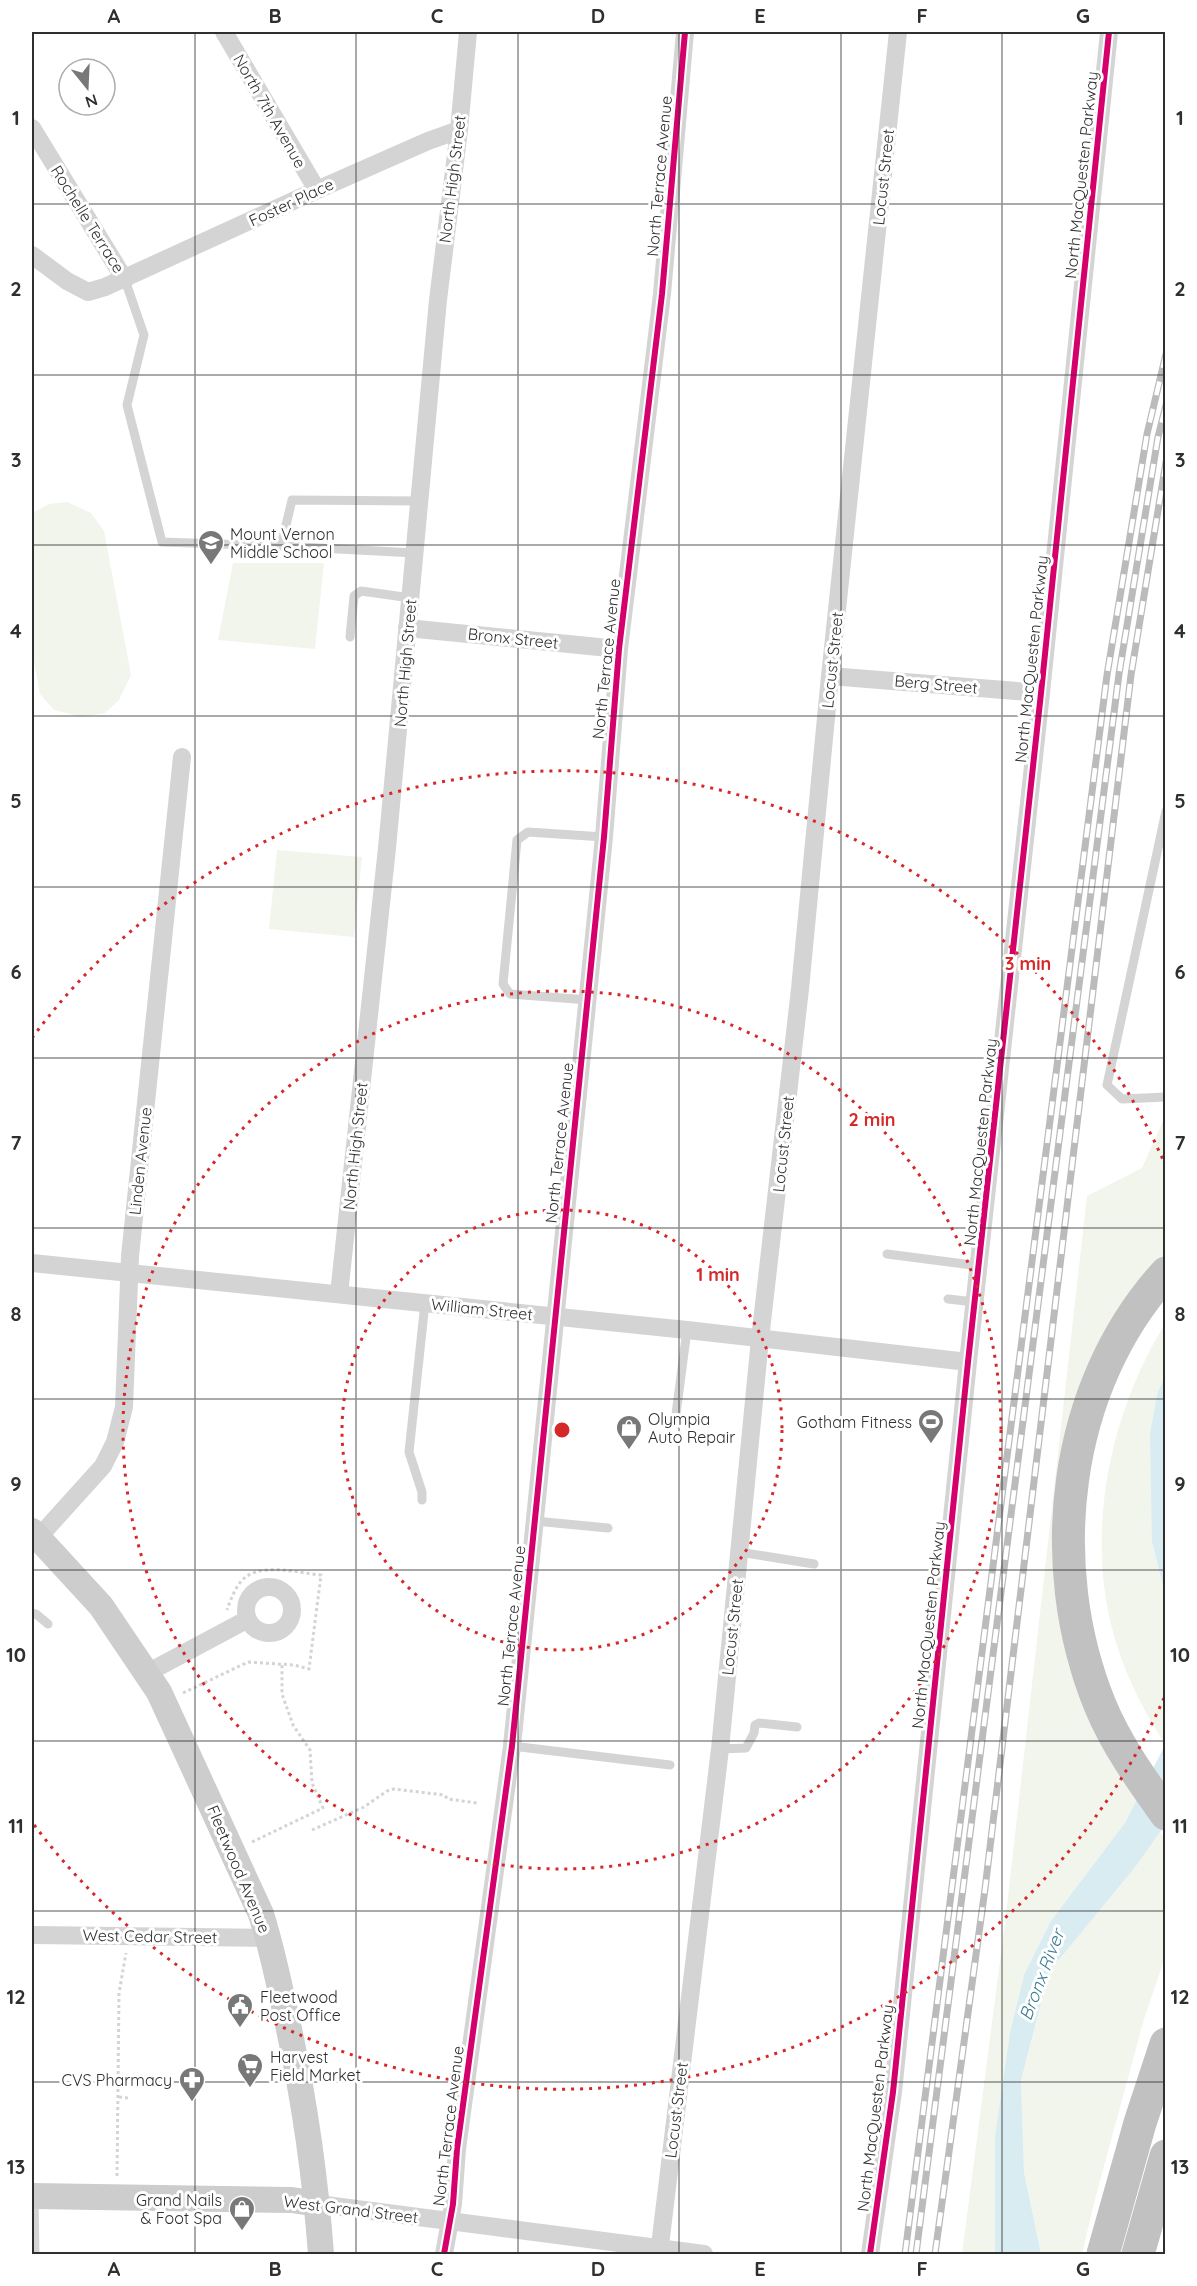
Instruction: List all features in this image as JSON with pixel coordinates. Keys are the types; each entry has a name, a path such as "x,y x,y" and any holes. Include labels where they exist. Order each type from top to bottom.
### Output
{"highway":[{"path":"1166,1273 1143,1301 1123,1332 1097,1387 1079,1448 1067,1534 1069,1582 1080,1649 1100,1706 1135,1752 1166,1782"},
{"path":"1166,1298 1138,1340 1113,1394 1096,1452 1087,1510 1087,1570 1095,1625 1135,1752 1166,1814"},
{"path":"1103,2254 1140,2122 1166,2044"},
{"path":"1138,2254 1166,2156"}],"street":[{"name":"North 7th Avenue","path":"224,32 317,190"},
{"name":"North High Street","path":"339,1294 385,871 438,300 459,130 468,32"},
{"name":"North Terrace Avenue","path":"444,2254 512,1746 604,837 619,649 662,294 685,32"},
{"name":"Locust Street","path":"659,2251 720,1749 760,1339 800,989 830,676 898,32"},
{"name":"North MacQuesten Parkway","path":"870,2254 893,2092 1109,32"},
{"name":"Rochelle Terrace","path":"32,128 125,280"},
{"name":"Foster Place","path":"32,255 67,281 88,292 125,280 317,190 428,141 459,130"},
{"name":"Bronx Street","path":"407,628 619,649"},
{"name":"Berg Street","path":"830,676 1041,693"},
{"name":"Linden Avenue","path":"35,1534 103,1466 115,1442 124,1407 129,1273 182,757"},
{"name":"William Street","path":"32,1263 687,1330 968,1362"},
{"name":"Fleetwood Avenue","path":"35,1534 101,1606 159,1692 261,1914 269,1938 297,2063 318,2204 321,2254"},
{"path":"147,1673 248,1619"},
{"name":"West Cedar Street","path":"32,1935 269,1938"},
{"name":"West Grand Street","path":"33,2196 292,2200 659,2251 704,2254"}],"lane":[{"path":"125,280 144,335 127,405 162,542 415,554"},
{"path":"281,546 292,500 419,501"},
{"path":"350,637 354,596 361,591 411,598"},
{"path":"1166,811 1107,1085 1122,1099 1166,1097"},
{"path":"588,1000 510,994 503,984 506,948 517,840 528,832 604,837"},
{"path":"887,1254 980,1266"},
{"path":"948,1299 975,1302"},
{"path":"422,1500 422,1492 409,1452 425,1303"},
{"path":"676,1414 687,1330"},
{"path":"535,1521 608,1528"},
{"path":"739,1552 814,1564"},
{"path":"32,1613 48,1624"},
{"path":"720,1749 746,1748 754,1733 755,1725 759,1722 796,1727"},
{"path":"512,1746 670,1765"},
{"path":"33,2196 35,2254"}],"path":[{"path":"247,1844 323,1808 312,1783 310,1750 293,1725 282,1694 282,1664"},
{"path":"312,1830 364,1807 379,1795 394,1789 444,1795 448,1799 477,1803"},
{"path":"117,2176 119,1993 126,1953"},
{"path":"118,2097 128,2098"}],"shaded area":[{"path":"67,502 91,513 104,531 131,675 119,700 105,713 82,717 54,710 40,694 32,651 32,513 49,504"},
{"path":"233,563 324,563 315,649 218,640"},
{"path":"277,850 362,857 354,937 269,929"},
{"path":"1164,1119 1165,1258 1112,1330 1058,1606 1068,1664 1086,1712 1139,1796 1125,1823 1024,1975 1010,2032 995,2136 995,2254 962,2254 1006,1915 1087,1196 1142,1168"},
{"path":"1165,1324 1165,1377 1158,1391 1152,1542 1165,1594 1165,1744 1148,1717 1116,1643 1105,1590 1102,1550 1103,1510 1118,1432 1130,1394"},
{"path":"1160,1832 1166,1840 1165,1957 1144,2019 1082,2254 1041,2254 1024,2172 1021,2082 1049,1972 1136,1866"}],"water":[{"path":"1165,1377 1165,1594 1152,1542 1150,1433 1158,1391"},
{"name":"Bronx River","path":"1165,1745 1165,1825 1136,1866 1049,1972 1021,2081 1024,2172 1041,2254 995,2254 995,2136 1010,2032 1024,1975 1051,1921 1125,1823"}],"railway":[{"path":"905,2254 1107,675 1147,434 1166,354"},
{"path":"916,2254 1119,674 1158,437 1166,405"},
{"path":"935,2254 985,1889 1131,675 1166,462"}],"cycle path":[{"path":"444,2254 453,2204 457,2149 512,1746 604,837 619,649 662,294 685,32"},
{"path":"870,2254 893,2092 1109,32"}],"place":[{"name":"Mount Vernon Middle School","path":"211,566"},
{"name":"Gotham Fitness","path":"931,1445"},
{"name":"Olympia Auto Repair","path":"629,1451"},
{"name":"Fleetwood Post Office","path":"240,2029"},
{"name":"Harvest Field Market","path":"250,2089"},
{"name":"CVS Pharmacy","path":"192,2103"},
{"name":"Grand Nails & Foot Spa","path":"242,2232"}]}
